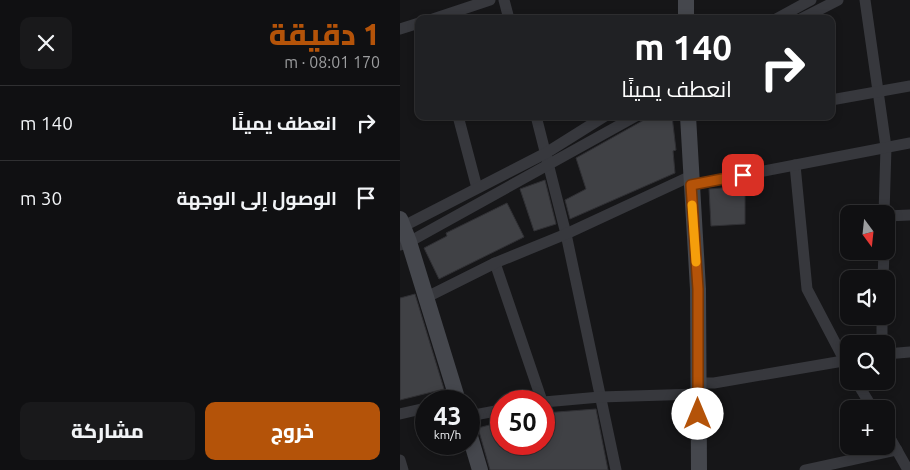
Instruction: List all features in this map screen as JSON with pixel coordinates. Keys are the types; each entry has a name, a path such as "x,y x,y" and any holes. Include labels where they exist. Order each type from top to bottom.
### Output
{"main road":[{"path":"686,0 686,15"},
{"path":"688,120 698,289 699,470"},
{"path":"401,225 404,244 425,298 454,390"},
{"path":"476,455 480,470"}],"street":[{"path":"445,15 490,0"},
{"path":"504,0 508,15"},
{"path":"783,15 811,0"},
{"path":"809,15 838,0"},
{"path":"865,0 886,147 885,205"},
{"path":"400,30 415,24"},
{"path":"835,99 910,86"},
{"path":"459,120 478,188"},
{"path":"537,120 566,234 616,470"},
{"path":"401,225 546,153 600,120"},
{"path":"404,244 549,166 629,120"},
{"path":"425,298 495,263 691,180 795,165 910,143"},
{"path":"795,165 807,289 840,351"},
{"path":"895,215 910,215"},
{"path":"495,263 539,390"},
{"path":"895,353 910,352"},
{"path":"555,401 698,389 714,382 840,365"},
{"path":"400,414 415,411"},
{"path":"895,445 908,470"},
{"path":"805,470 898,450"},
{"path":"400,460 403,470"}],"building":[{"path":"644,120 672,120 676,150 673,151 675,173 570,219 565,200 586,189 576,158"},
{"path":"545,180 556,224 534,231 520,189"},
{"path":"745,186 745,224 711,226 709,189"},
{"path":"507,203 524,237 439,279 424,248 447,236 446,233"},
{"path":"415,294 444,389 415,390 415,396 400,400 400,298"},
{"path":"596,409 608,470 490,470 480,435 480,427 490,425 490,455 555,455 555,412"}],"slow traffic":[{"path":"692,205 696,262"}],"route":[{"path":"698,414 698,289 691,185 743,175"}]}
